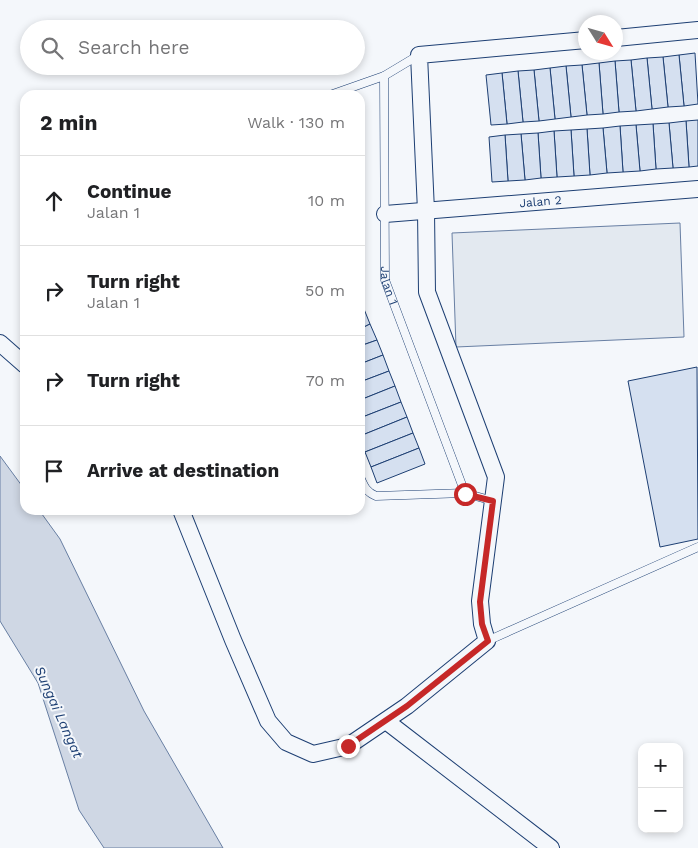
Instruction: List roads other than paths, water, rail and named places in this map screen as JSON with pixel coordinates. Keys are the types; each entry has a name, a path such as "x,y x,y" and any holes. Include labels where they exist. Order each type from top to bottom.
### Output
{"street":[{"path":"623,37 698,30"},
{"path":"183,515 268,721 286,742 313,754 348,746 407,706 488,641 482,624 480,602 496,477 427,292 426,211 418,56 578,41"},
{"name":"Jalan 2","path":"385,214 698,189"},
{"path":"0,343 20,361"},
{"path":"386,721 551,848"}],"lane":[{"path":"698,30 698,35"},
{"path":"344,90 384,76 418,56"},
{"name":"Jalan 1","path":"384,76 385,280 465,494"},
{"path":"365,489 369,494 376,496 465,494 493,501"},
{"path":"488,641 698,547"}],"water":[{"name":"Sungai Langat","path":"0,456 20,483 20,515 43,515 60,539 144,711 223,848 104,848 79,810 38,683 0,621"}]}
